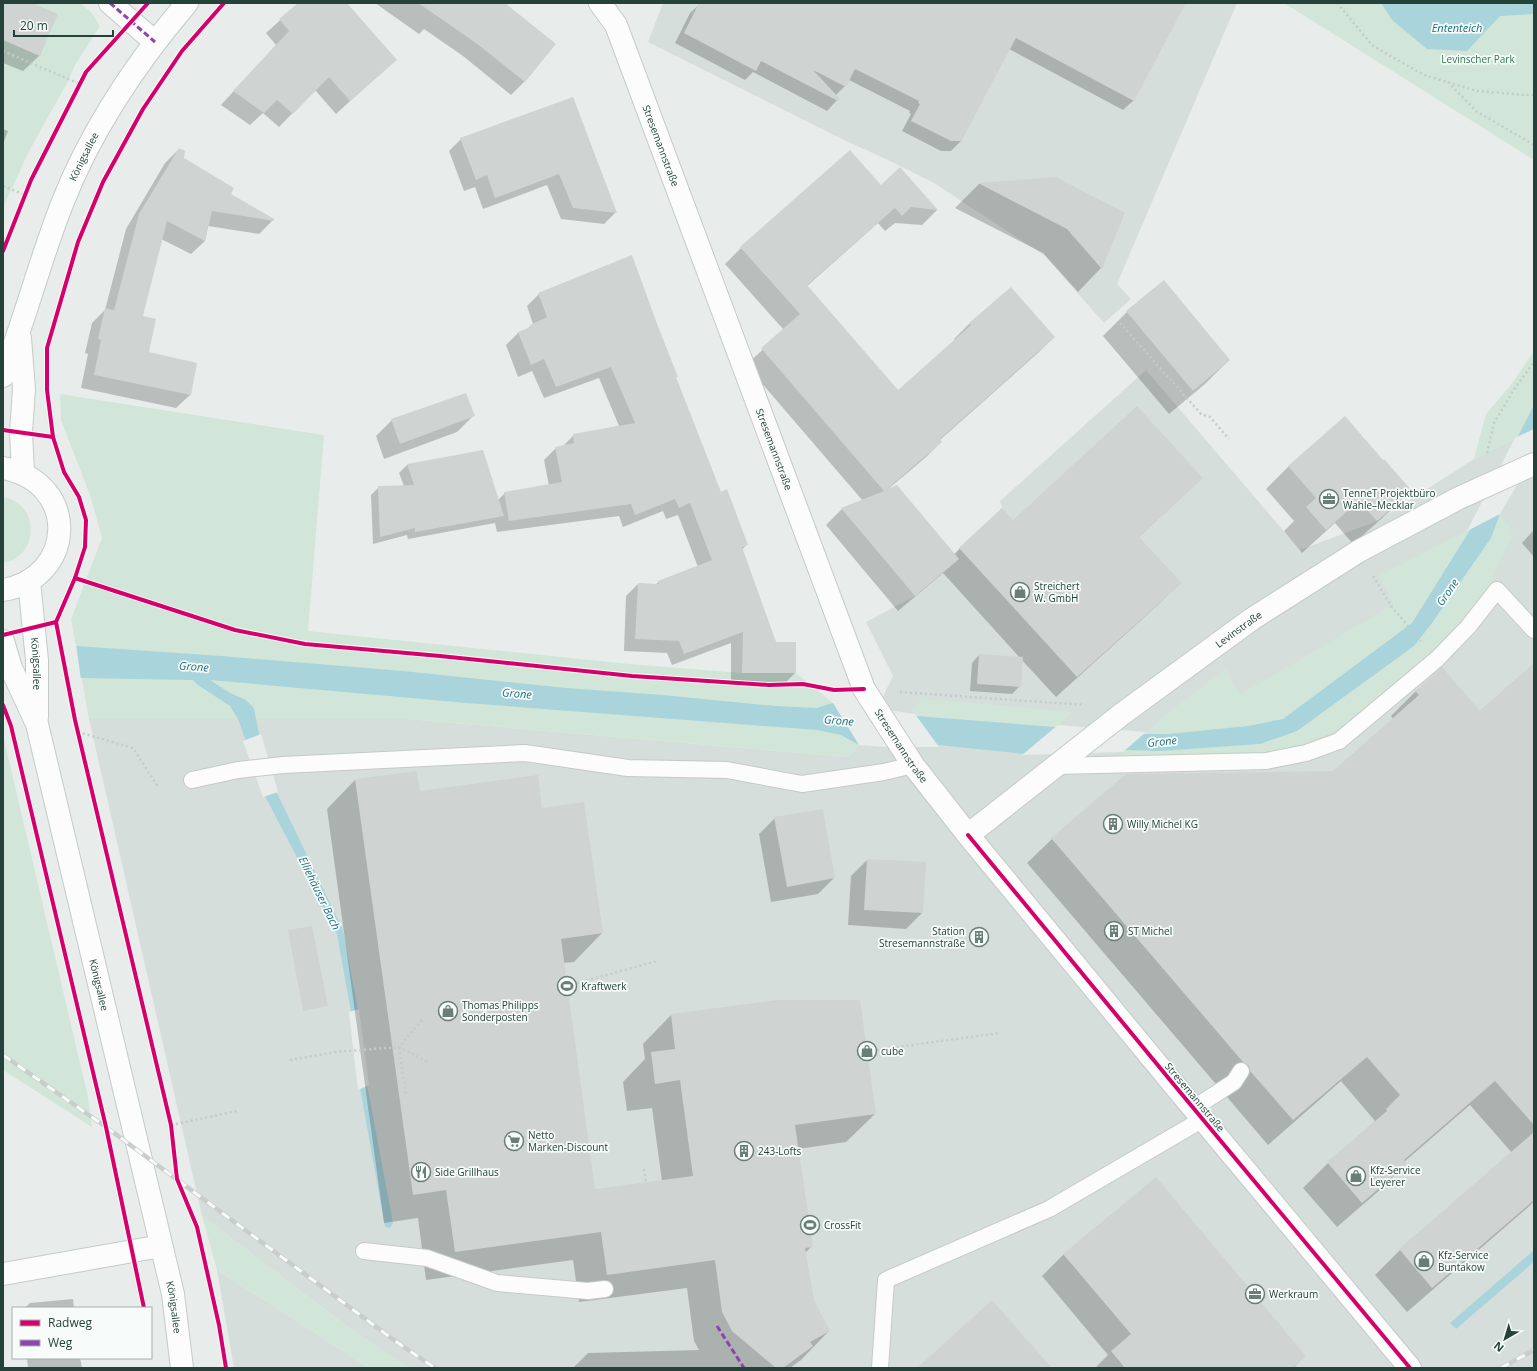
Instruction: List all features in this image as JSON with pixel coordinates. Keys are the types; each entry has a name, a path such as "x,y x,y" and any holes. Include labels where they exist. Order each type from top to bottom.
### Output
{"street":[{"path":"110,3 155,42"},
{"name":"Königsallee","path":"3,376 20,331 46,248 66,195 91,142 125,84 155,42 187,3"},
{"name":"Stresemannstraße","path":"600,3 616,25 864,689 908,756 968,834 1198,1114 1410,1368"},
{"name":"Königsallee","path":"3,590 29,581 39,573 54,552 58,541 59,520 57,510 51,498 43,487 13,471 21,432 24,389 20,331"},
{"name":"Levinstraße","path":"968,834 1125,711 1252,619 1360,551 1459,498 1531,465"},
{"name":"Königsallee","path":"29,581 37,660 37,724"},
{"name":"Königsallee","path":"3,641 11,668 37,724 173,1294 182,1368"},
{"path":"3,1274 161,1246"}],"lane":[{"path":"1061,762 1266,761 1306,753 1339,741 1437,659 1468,627 1497,590 1534,630"},
{"path":"192,780 238,770 283,765 526,753 628,768 727,770 802,784 884,772 908,756"},
{"path":"880,1368 886,1280 1049,1210 1198,1114 1234,1082 1241,1071"},
{"path":"364,1251 427,1258 497,1284 588,1291 605,1289"}],"path":[{"path":"1337,3 1373,46 1424,75 1477,91 1526,95 1534,94"},
{"path":"3,51 80,84"},
{"path":"77,91 83,78"},
{"path":"1448,82 1476,111 1534,145"},
{"path":"3,186 25,195"},
{"path":"22,202 28,187"},
{"path":"1120,323 1201,414 1210,417 1229,439"},
{"path":"1493,483 1487,454 1494,423 1515,388 1534,362"},
{"path":"1360,551 1390,606 1437,659"},
{"path":"864,689 1125,711"},
{"path":"76,726 80,740"},
{"path":"78,732 133,748 158,787"},
{"path":"567,986 657,961"},
{"path":"406,1096 399,1047 422,1020"},
{"path":"867,1051 1000,1033"},
{"path":"290,1060 336,1052 399,1047 428,1062"},
{"path":"171,1126 236,1111"},
{"path":"170,1118 172,1133"},
{"path":"644,1169 646,1182"}],"shaded area":[{"path":"663,3 1237,3 1117,284 1131,299 1104,323 1045,256 934,183 846,141 648,42"},
{"path":"1146,370 1300,550 1377,521 1474,459 1534,429 1534,1368 408,1368 348,1327 202,1216 89,719 408,719 848,757 859,745 893,676 866,622 915,596 952,564 959,548 1002,508 1000,501"},
{"path":"217,1270 370,1368 234,1368"}],"green space":[{"path":"3,3 80,3 91,12 100,26 75,65 67,83 28,153 3,208"},
{"name":"Levinscher Park","path":"1284,3 1534,3 1534,160"},
{"path":"1534,351 1534,429 1474,459 1486,414 1510,386"},
{"path":"60,394 324,435 308,631 629,664 742,673 796,673 833,703 859,745 848,757 408,719 89,719 71,619 102,538 90,495 61,420"},
{"path":"3,497 15,501 24,509 29,519 31,530 29,541 24,551 15,558 3,563"},
{"path":"1500,514 1513,533 1489,586 1461,622 1430,655 1334,732 1301,745 1268,753 1116,759 1164,716 1225,669 1240,695 1394,604 1379,576"},
{"path":"923,699 1073,712 1056,727 916,716 912,710"},
{"path":"3,735 88,1097 92,1127 3,1070"},
{"path":"202,1216 348,1327 408,1368 370,1368 217,1270"}],"water":[{"name":"Ententeich","path":"1381,3 1534,3 1534,14 1500,16 1467,51 1427,49 1392,20"},
{"path":"1534,405 1534,457 1500,514 1491,538 1432,623 1414,646 1297,731 1260,744 1160,751 1125,750 1024,754 938,745 859,745 841,735 817,730 467,703 210,680 230,693 246,700 254,708 259,734 277,793 343,930 358,1010 367,1085 393,1223 390,1228 385,1227 360,1088 351,1012 337,934 266,798 238,719 230,706 198,685 193,680 81,678 3,656 77,646 403,671 566,688 663,695 775,706 816,708 833,703 916,716 1144,734 1169,734 1248,726 1283,719 1412,623 1470,530"},
{"path":"1534,1250 1534,1262 1456,1329 1450,1323"}],"pier":[{"path":"1534,429 1534,457 1500,514 1467,531 1515,438"},
{"path":"76,644 81,680 3,695 3,654"},
{"path":"833,703 915,714 939,747 887,747 859,745"},
{"path":"1058,725 1146,732 1123,752 1022,755"},
{"path":"261,734 278,792 263,797 243,741"},
{"path":"359,1009 369,1085 358,1090 349,1012"}],"building":[{"path":"3,3 32,3 58,14 40,56 3,40"},
{"path":"298,3 347,3 397,60 350,101 329,77 293,114 277,100 264,113 233,91 289,31 279,19"},
{"path":"418,3 505,3 556,44 525,82 476,43"},
{"path":"699,3 1186,3 1134,101 1016,38 961,141 951,141 911,121 920,104 918,103 919,101 855,69 846,87 813,70 840,99 838,101 761,61 756,71 684,33"},
{"path":"573,97 617,213 573,208 559,174 495,198 487,175 476,180 460,138"},
{"path":"179,148 185,151 184,158 234,188 231,194 274,219 274,221 212,211 205,241 167,221 143,316 156,319 149,352 197,363 191,395 94,375 101,340 98,339 105,308 114,310 139,214"},
{"path":"850,150 881,185 900,167 938,210 911,207 902,216 895,208 807,285 898,390 971,325 969,323 1011,287 1055,337 940,439 942,442 886,490 897,485 959,559 915,596 841,508 884,491 761,348 800,314 740,247"},
{"path":"1056,177 1125,213 1102,269 1067,229 978,183"},
{"path":"632,255 678,377 676,377 721,492 727,489 748,545 742,547 776,642 796,642 796,673 742,673 743,632 684,654 679,641 635,639 638,583 659,584 658,581 712,560 690,503 679,508 675,499 635,515 631,504 509,521 504,492 562,482 555,447 574,443 573,434 635,423 611,367 556,387 544,359 531,365 518,332 531,327 530,325 547,317 538,293"},
{"path":"1164,280 1230,360 1193,391 1126,311"},
{"path":"466,393 475,416 400,444 391,419"},
{"path":"1137,406 1203,478 1139,537 1182,583 1077,677 959,548 1002,508 1013,520"},
{"path":"1345,416 1412,491 1377,521 1359,501 1326,530 1306,507 1316,498 1288,466"},
{"path":"483,450 504,516 415,532 415,528 380,537 378,486 414,485 407,464"},
{"path":"979,654 1023,657 1021,687 977,684"},
{"path":"1534,663 1534,1125 1495,1081 1404,1160 1407,1164 1362,1203 1327,1162 1387,1111 1386,1109 1400,1095 1367,1057 1293,1120 1250,1071 1249,1066 1243,1062 1051,838 1126,774 1333,771 1419,695 1415,691 1442,667 1480,711"},
{"path":"417,771 420,791 538,775 542,808 584,802 603,933 561,939 595,1189 693,1176 680,1080 655,1084 651,1052 675,1049 671,1014 777,1000 860,1000 876,1114 795,1125 813,1247 805,1248 814,1300 830,1331 810,1342 813,1346 783,1368 776,1368 732,1331 722,1312 715,1260 607,1275 601,1232 455,1252 446,1190 413,1195 355,779"},
{"path":"823,809 835,878 787,887 774,817"},
{"path":"867,859 926,862 923,913 864,910"},
{"path":"312,926 328,1006 303,1011 288,930"},
{"path":"1534,1132 1534,1200 1432,1288 1399,1249"},
{"path":"1156,1177 1306,1356 1292,1368 1125,1368 1111,1351 1131,1334 1063,1254"},
{"path":"992,1300 1052,1368 917,1368"}],"railway":[{"path":"3,1055 106,1127 398,1343 435,1368"},
{"path":"1501,1368 1534,1350"}],"marked path":[{"path":"110,3 155,42"},
{"path":"717,1326 744,1368"}],"cycle path":[{"path":"3,251 31,180 86,72 148,3"},
{"path":"3,635 56,622 75,578 85,547 86,520 79,497 64,472 53,437 47,390 47,348 78,242 103,182 143,109 182,51 224,3"},
{"path":"3,430 53,437"},
{"path":"75,578 235,630 305,644 440,656 632,676 769,685 803,684 834,690 864,689"},
{"path":"56,622 75,720 171,1125 177,1179 197,1227 219,1325 226,1368"},
{"path":"3,705 11,726 106,1127 144,1307"},
{"path":"968,835 1410,1368"}],"place":[{"name":"TenneT Projektbüro Wahle–Mecklar","path":"1329,499"},
{"name":"Streichert W. GmbH","path":"1020,592"},
{"name":"Willy Michel KG","path":"1113,824"},
{"name":"ST Michel","path":"1114,931"},
{"name":"Station Stresemannstraße","path":"979,937"},
{"name":"Kraftwerk","path":"567,986"},
{"name":"Thomas Philipps Sonderposten","path":"448,1011"},
{"name":"cube","path":"867,1051"},
{"name":"Netto Marken-Discount","path":"514,1141"},
{"name":"243-Lofts","path":"744,1151"},
{"name":"Side Grillhaus","path":"421,1172"},
{"name":"Kfz-Service Leyerer","path":"1356,1176"},
{"name":"CrossFit","path":"810,1225"},
{"name":"Kfz-Service Buntakow","path":"1424,1261"},
{"name":"Werkraum","path":"1255,1294"}],"water label":[{"name":"Grone","path":"1447,592"},
{"name":"Grone","path":"194,666"},
{"name":"Grone","path":"517,693"},
{"name":"Grone","path":"839,720"},
{"name":"Grone","path":"1162,741"},
{"name":"Elliehäuser Bach","path":"320,893"}]}
